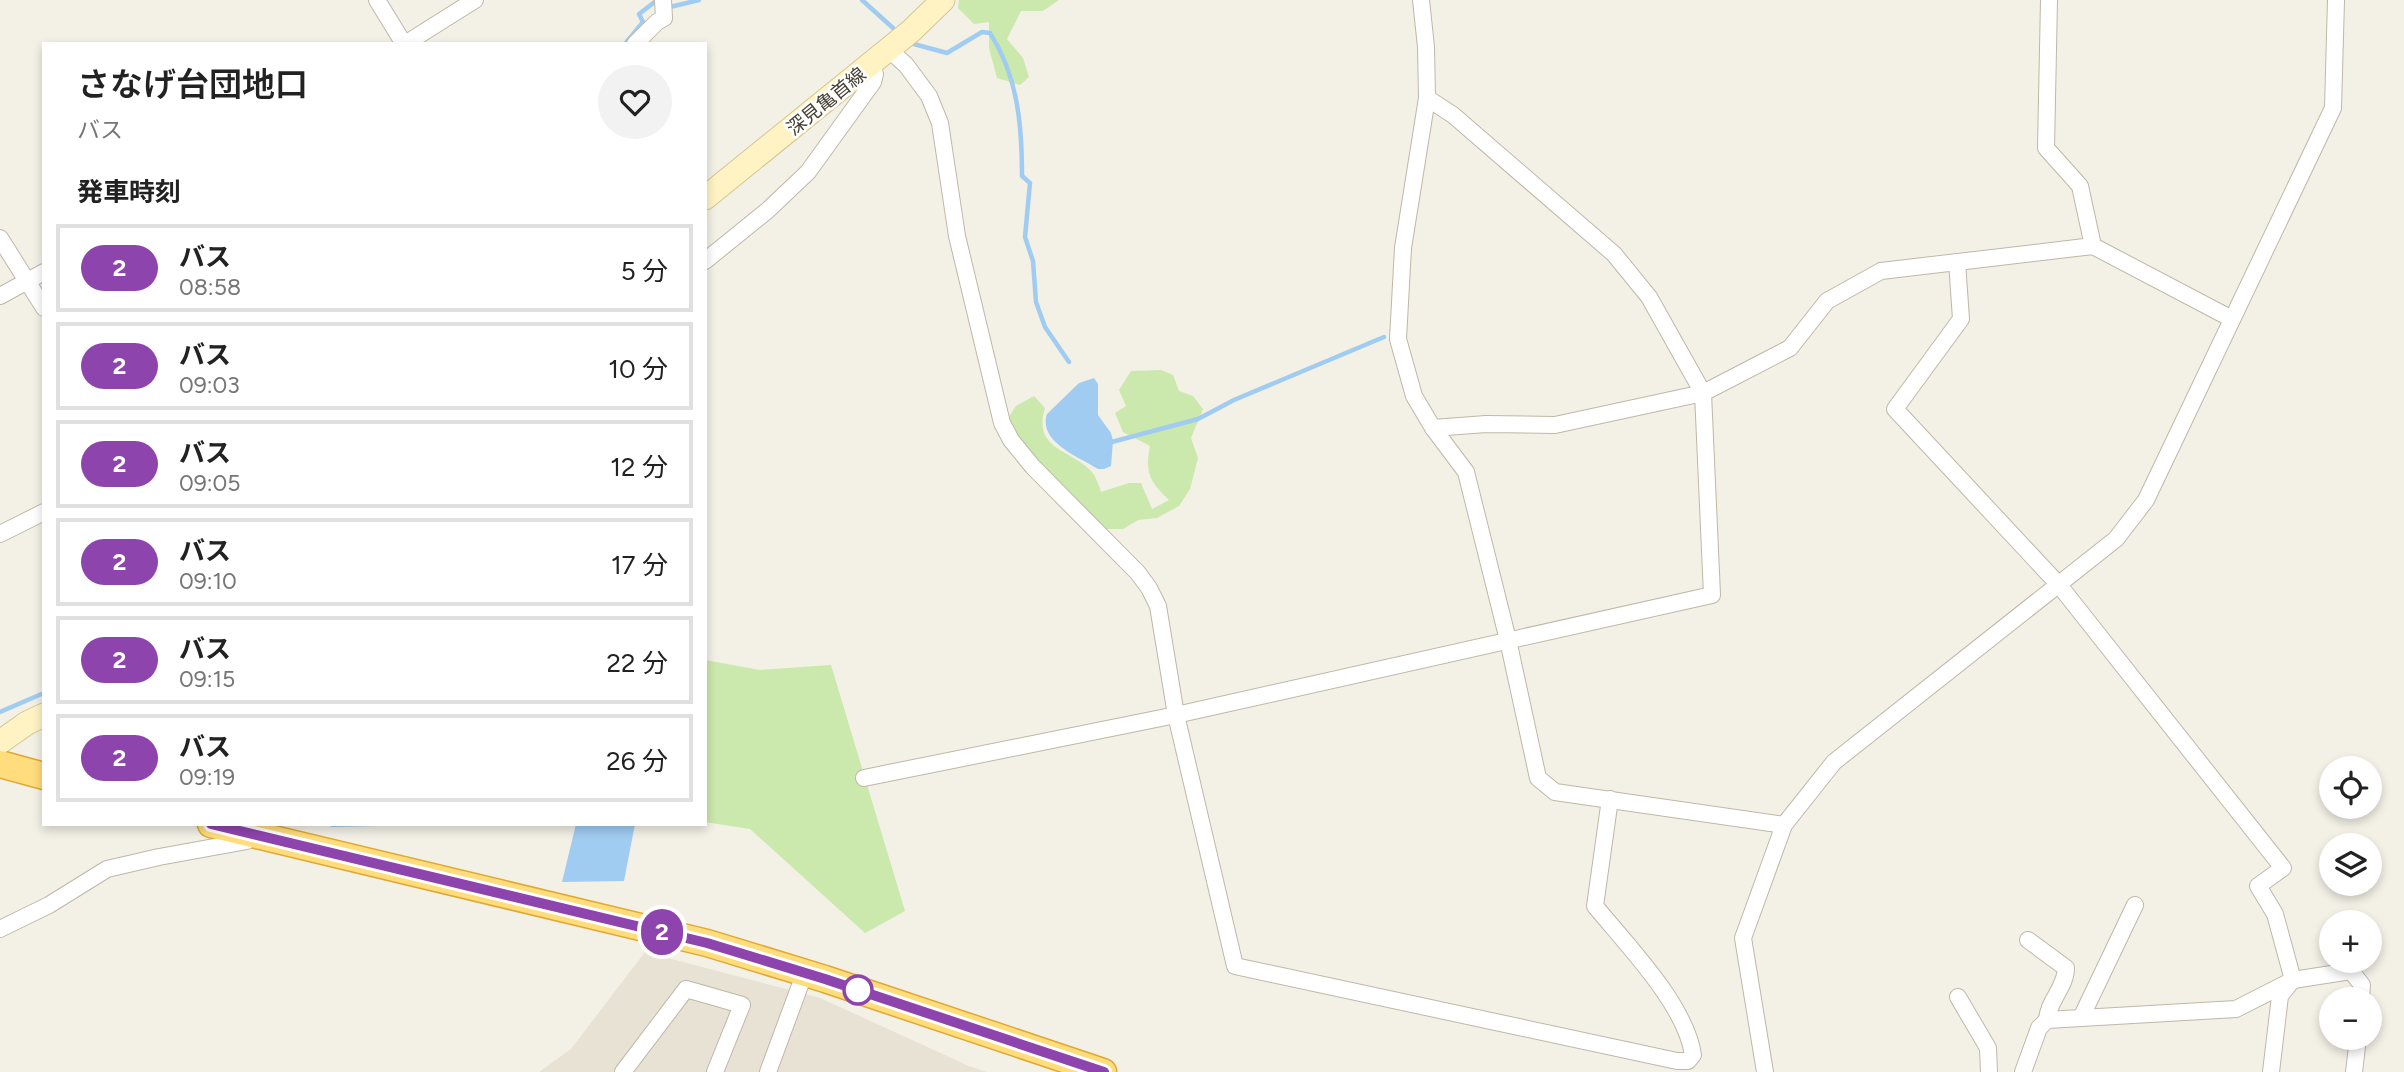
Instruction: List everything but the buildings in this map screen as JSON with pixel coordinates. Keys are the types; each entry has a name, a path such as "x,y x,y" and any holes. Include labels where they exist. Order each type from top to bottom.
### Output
{"highway":[{"path":"0,764 42,775"},
{"path":"219,826 707,943 805,972 1103,1072"}],"main road":[{"name":"深見亀首線","path":"707,196 870,65 943,0"},
{"path":"0,742 42,716"}],"street":[{"path":"377,0 404,42"},
{"path":"408,42 475,0"},
{"path":"1421,0 1426,47 1427,98 1403,248 1398,340 1414,396 1433,428 1466,472 1508,640 1538,778 1555,792 1784,825"},
{"path":"2049,0 2046,148 2080,186 2093,246"},
{"path":"1765,1072 1742,938 1784,825 1834,762 2116,538 2146,500 2333,108 2336,0"},
{"path":"637,42 664,18 664,5"},
{"path":"888,49 906,65 929,96 940,123 957,236 1002,423 1011,440 1033,467 1138,573 1158,606 1176,715 1235,966 1677,1061 1688,1061 1693,1055 1692,1047 1679,1014 1595,905 1610,800"},
{"path":"707,259 768,210 808,172 873,82 874,74 870,65"},
{"path":"864,778 1176,715 1712,595 1703,393 1649,297 1614,254 1453,115 1427,98"},
{"path":"0,238 42,305"},
{"path":"1433,428 1486,424 1555,425 1703,393 1790,348 1827,301 1881,271 2093,246 2232,319"},
{"path":"1957,262 1961,319 1895,409 2059,585 2283,868 2258,886 2275,914 2293,980"},
{"path":"0,296 42,273"},
{"path":"0,534 42,513"},
{"path":"0,929 49,905 107,869 247,841"},
{"path":"2081,1018 2135,905"},
{"path":"2023,1072 2039,1028 2046,1020 2047,1011 2066,975 2066,968 2028,940"},
{"path":"2046,1020 2236,1009 2293,980 2351,971 2362,987"},
{"path":"768,1072 805,972"},
{"path":"2271,1072 2280,996 2293,980"},
{"path":"623,1072 686,989 742,1005 715,1072"},
{"path":"1958,997 1988,1048 1989,1072"},
{"path":"2354,1072 2357,1050"}],"shaded area":[{"path":"645,952 820,998 987,1072 539,1072 571,1049"}],"green space":[{"path":"959,0 1059,0 1043,11 1021,11 1007,39 1023,58 1029,77 1020,85 997,78 989,48 989,22 974,24 958,8"},
{"path":"1161,370 1173,375 1179,391 1193,396 1203,409 1191,438 1198,458 1190,489 1179,506 1157,518 1138,520 1123,529 1103,529 1031,459 1007,420 1016,406 1034,396 1045,408 1042,422 1049,441 1092,472 1101,492 1129,483 1141,483 1152,509 1169,500 1150,476 1150,446 1123,432 1115,413 1126,406 1119,390 1131,371"},
{"path":"707,660 760,670 831,665 905,911 865,933 750,829 707,822"}],"water":[{"path":"1094,378 1098,384 1098,415 1111,433 1113,441 1111,466 1104,469 1098,469 1062,448 1048,433 1046,424 1047,414 1079,383"},
{"path":"576,826 635,826 624,881 562,882"}],"waterway":[{"path":"666,8 699,0"},
{"path":"862,0 893,28"},
{"path":"627,42 643,22 639,14 656,1 659,3"},
{"path":"910,43 947,53 982,32 990,33 999,50 1007,67 1016,102 1022,176 1030,183 1025,237 1033,261 1036,302 1045,327 1069,362"},
{"path":"1108,443 1198,419 1234,400 1384,337"},
{"path":"0,712 42,694"}],"bus line":[{"name":"2","path":"219,826 707,943 825,979 1104,1072"}]}
